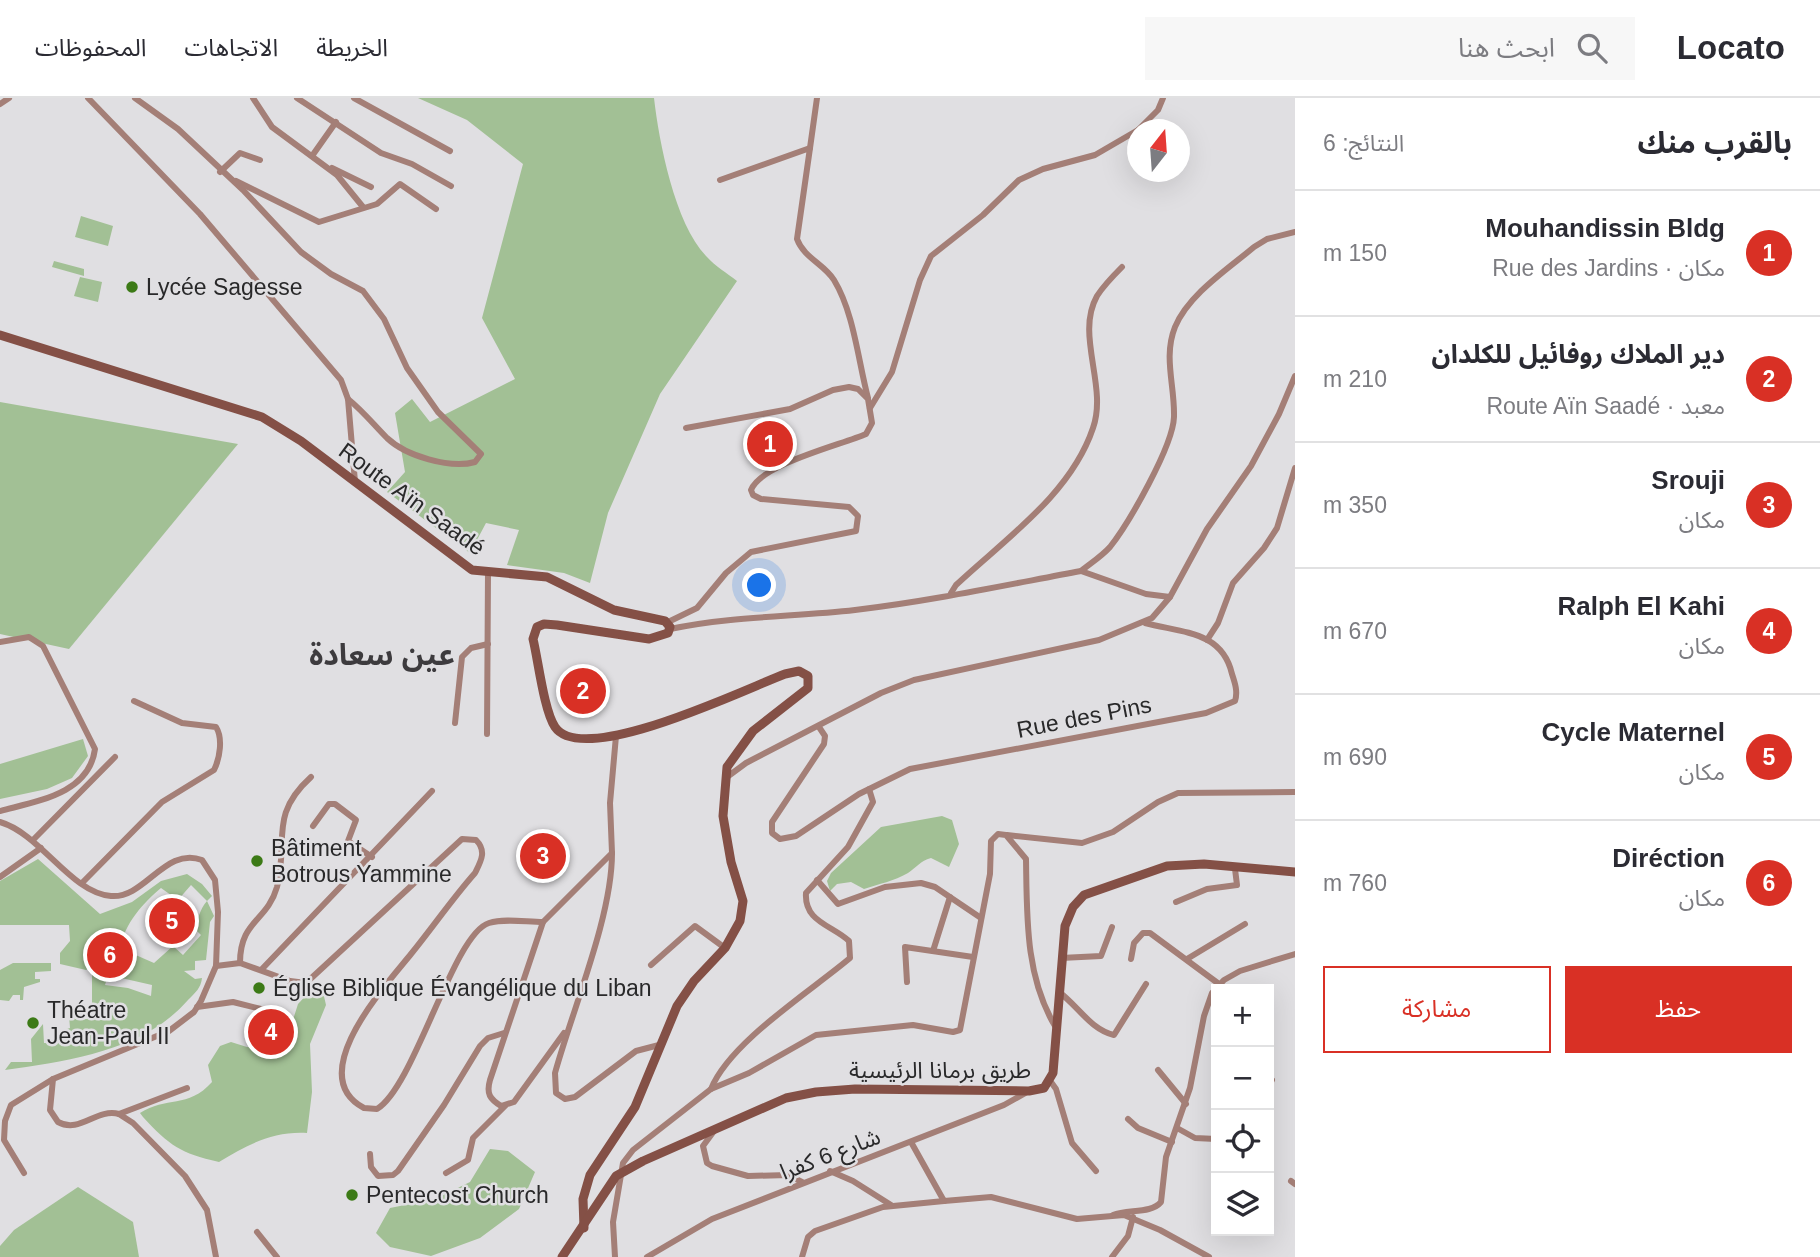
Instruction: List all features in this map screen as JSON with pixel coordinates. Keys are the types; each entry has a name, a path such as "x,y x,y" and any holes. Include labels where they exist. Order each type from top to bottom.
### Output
{"street":[{"path":"0,104 9,98"},
{"path":"88,98 220,236 341,380 348,399 355,482"},
{"path":"135,98 178,129 243,190 301,253 363,291 384,319 407,369 439,412 481,454 475,462 453,465 407,450 388,439 348,399"},
{"path":"253,98 272,127 321,162 371,187"},
{"path":"297,98 382,153 412,164 451,186"},
{"path":"354,98 450,151"},
{"path":"584,1228 583,1199 590,1175 635,1107 659,1045 685,993 725,948 737,929 743,901 727,842 723,785 727,767 737,750 768,718 808,688 807,674 799,671 785,674 616,736 573,740 554,727 533,632 544,624 649,639 663,637 668,626 697,608 726,573 751,552 856,531 858,516 849,507 761,499 753,495 751,490 758,479 810,453 866,434 872,423 842,299 832,277 803,251 797,239 817,98"},
{"path":"1149,119 1158,110 1163,98"},
{"path":"312,156 336,122"},
{"path":"870,408 880,396 892,372 920,279 931,256 983,215 1018,180 1043,169 1095,155 1127,136"},
{"path":"720,180 810,148"},
{"path":"222,173 240,153 260,160"},
{"path":"321,162 337,176 362,207"},
{"path":"222,173 318,222 326,222 362,207 377,204 400,184 436,209"},
{"path":"668,626 867,608 1081,571 1101,556 1115,539 1169,440 1174,418 1169,354 1175,327 1184,310 1254,247 1267,239 1295,232"},
{"path":"951,593 959,582 1054,491 1087,443 1094,427 1098,397 1090,335 1091,314 1097,296 1122,267"},
{"name":"Route Aïn Saadé","path":"0,335 262,417 301,441 472,570 488,573 530,573 547,577 614,610 668,626"},
{"path":"723,785 729,774 740,766 820,727 872,697 924,676 1099,640 1145,623 1164,606 1207,529 1251,466 1276,421 1295,376"},
{"path":"686,428 790,409 841,387 858,389 868,400"},
{"path":"1145,623 1207,640 1218,623 1233,583 1264,548 1277,528 1295,468"},
{"path":"1081,571 1156,596 1170,597"},
{"path":"487,734 488,573"},
{"path":"1156,596 1164,606"},
{"path":"0,642 29,637 43,646 95,749 93,762 87,772 66,791 0,811"},
{"name":"Rue des Pins","path":"869,789 898,773 922,766 1226,707 1237,696 1231,668 1222,649 1207,640"},
{"path":"455,723 461,657 471,648 488,643"},
{"path":"82,883 162,802 214,770 218,762 219,732 216,727 182,723 134,701"},
{"path":"711,1088 720,1072 768,1024 851,956 849,941 814,918 806,905 806,893 837,862 857,833 873,802 869,789 796,836 779,839 772,833 772,822 824,744 825,736 820,727"},
{"path":"616,736 610,803 611,875 604,909 553,1082 558,1096 565,1099 575,1097 644,1047 659,1045"},
{"path":"33,840 115,757"},
{"path":"240,963 241,939 270,903 277,887 285,808 297,789 311,777"},
{"path":"262,969 311,916 372,857 432,791"},
{"path":"615,1257 613,1222 623,1163 633,1150 711,1088 749,1073 816,1035 903,1025 959,1031 967,1006 973,957 990,874 992,839 998,834 1082,843 1114,832 1158,802 1178,793 1295,792"},
{"path":"313,826 330,804 335,804 356,820 347,839 349,843 372,857"},
{"path":"0,822 33,840 82,883 102,895 119,896 176,860 187,857 202,860 215,880 218,912 216,966 197,1007 169,1031 53,1079 18,1098 8,1110 4,1140 24,1173"},
{"path":"1006,835 1026,859 1025,904 1036,979 1055,1026"},
{"path":"216,966 240,963 290,981 306,983 462,839 471,838 480,844 482,858 475,873 360,1019 344,1053 343,1074 350,1096 358,1105 370,1110 383,1105 395,1090 451,976 481,928 490,923 543,922"},
{"path":"0,877 41,848"},
{"path":"505,1106 495,1102 488,1091 504,1033 543,922 612,853"},
{"name":"طريق برمانا الرئيسية","path":"562,1257 584,1228 610,1184 620,1174 786,1098 816,1092 1041,1090 1051,1082 1061,958 1068,916 1084,895 1167,866 1204,864 1235,869 1295,872"},
{"path":"1176,902 1207,889 1235,886 1235,869"},
{"path":"817,880 838,904 885,887 912,882 929,884 981,918"},
{"path":"933,951 950,897"},
{"path":"1187,959 1245,924"},
{"path":"651,965 695,926 725,948"},
{"path":"1061,958 1101,956 1112,927"},
{"path":"1131,959 1135,941 1146,932 1219,984 1248,968 1295,954"},
{"path":"907,982 903,948 973,957"},
{"path":"1058,990 1080,1009 1093,1026 1114,1035 1146,984"},
{"path":"1113,1215 1131,1209 1153,1209 1160,1205 1165,1165 1186,1104 1204,1016 1211,1001"},
{"path":"197,1007 233,1002 265,1010"},
{"path":"446,1173 467,1160 473,1138 505,1106 518,1097 568,1028"},
{"path":"370,1154 372,1167 378,1176 393,1175 398,1171 449,1098 480,1046 488,1038 504,1033"},
{"path":"1158,1070 1186,1104"},
{"path":"53,1079 50,1110 58,1122 71,1126 103,1113 119,1114 187,1088"},
{"path":"1051,1082 1056,1089 1072,1143 1096,1171"},
{"name":"شارع 6 كفرا","path":"647,1257 712,1219 1004,1105 1030,1091"},
{"path":"119,1114 133,1123 185,1176 207,1210 216,1257"},
{"path":"1128,1119 1138,1128 1172,1142"},
{"path":"1177,1128 1195,1138 1211,1139"},
{"path":"715,1130 703,1146 707,1163 712,1167 748,1176 788,1175 802,1182"},
{"path":"911,1142 944,1201"},
{"path":"831,1171 891,1205"},
{"path":"802,1257 808,1237 816,1231 891,1205 991,1197 1077,1219 1113,1215 1133,1217 1209,1257"},
{"path":"1112,1257 1128,1236 1133,1217"},
{"path":"257,1232 276,1257"}],"green space":[{"path":"418,98 654,98 670,182 686,225 707,257 737,281 660,394 608,513 590,583 564,573 507,565 519,530 486,523 470,553 387,492 405,472 395,413 412,399 430,422 515,379 482,318 523,164 467,120"},
{"path":"81,216 113,226 108,246 75,237"},
{"path":"54,261 84,269 84,276 52,267"},
{"path":"80,277 102,282 98,302 74,296"},
{"path":"0,402 238,444 69,649 0,634"},
{"path":"83,739 88,756 72,778 47,789 0,799 0,764"},
{"path":"942,816 952,820 959,844 949,867 931,858 921,862 908,873 886,882 864,889 851,882 837,884 830,891 827,881 831,873 881,827"},
{"path":"38,859 100,914 132,902 161,881 187,874 202,884 212,896 207,901 214,916 210,922 206,960 195,961 195,970 184,971 195,979 202,978 199,988 170,1017 127,1042 79,1057 5,1070 11,1062 32,1062 31,1039 43,1024 44,1043 60,1043 60,1035 56,1033 70,1028 69,1016 75,1014 75,1019 87,1019 87,1005 92,1004 92,972 102,973 114,966 121,955 102,940 93,960 99,964 86,970 60,964 60,953 70,941 69,925 0,925 0,881","holes":["191,885 207,901 192,926 201,935 183,955 173,946 154,963 122,949 122,941 129,924 141,907 161,888 178,900","108,975 152,985 151,996 128,988 105,985"]},
{"path":"13,963 51,963 51,971 35,972 35,979 40,979 40,982 24,987 23,1000 20,1000 20,995 13,995 9,1001 0,1000 0,970"},
{"path":"311,990 323,992 326,1005 310,1044 312,1092 307,1133 283,1134 261,1140 219,1162 176,1147 140,1113 159,1105 186,1099 203,1090 212,1082 208,1065 220,1046 231,1042 247,1047 285,1045 298,1004"},
{"path":"490,1149 508,1151 535,1172 519,1209 480,1238 431,1256 390,1247 376,1233 390,1208 435,1199 470,1182"},
{"path":"78,1187 133,1222 139,1257 0,1257 0,1246 14,1230"}],"place":[{"name":"Lycée Sagesse","path":"132,287"},
{"name":"Mouhandissin Bldg","path":"770,444"},
{"name":"دير الملاك روفائيل للكلدان","path":"583,691"},
{"name":"Srouji","path":"543,856"},
{"name":"Bâtiment Botrous Yammine","path":"257,861"},
{"name":"Cycle Maternel","path":"172,921"},
{"name":"Diréction","path":"110,955"},
{"name":"Église Biblique Évangélique du Liban","path":"259,988"},
{"name":"Théatre Jean-Paul II","path":"33,1023"},
{"name":"Ralph El Kahi","path":"271,1032"},
{"name":"Pentecost Church","path":"352,1195"}],"district":[{"name":"عين سعادة","path":"382,654"}]}
